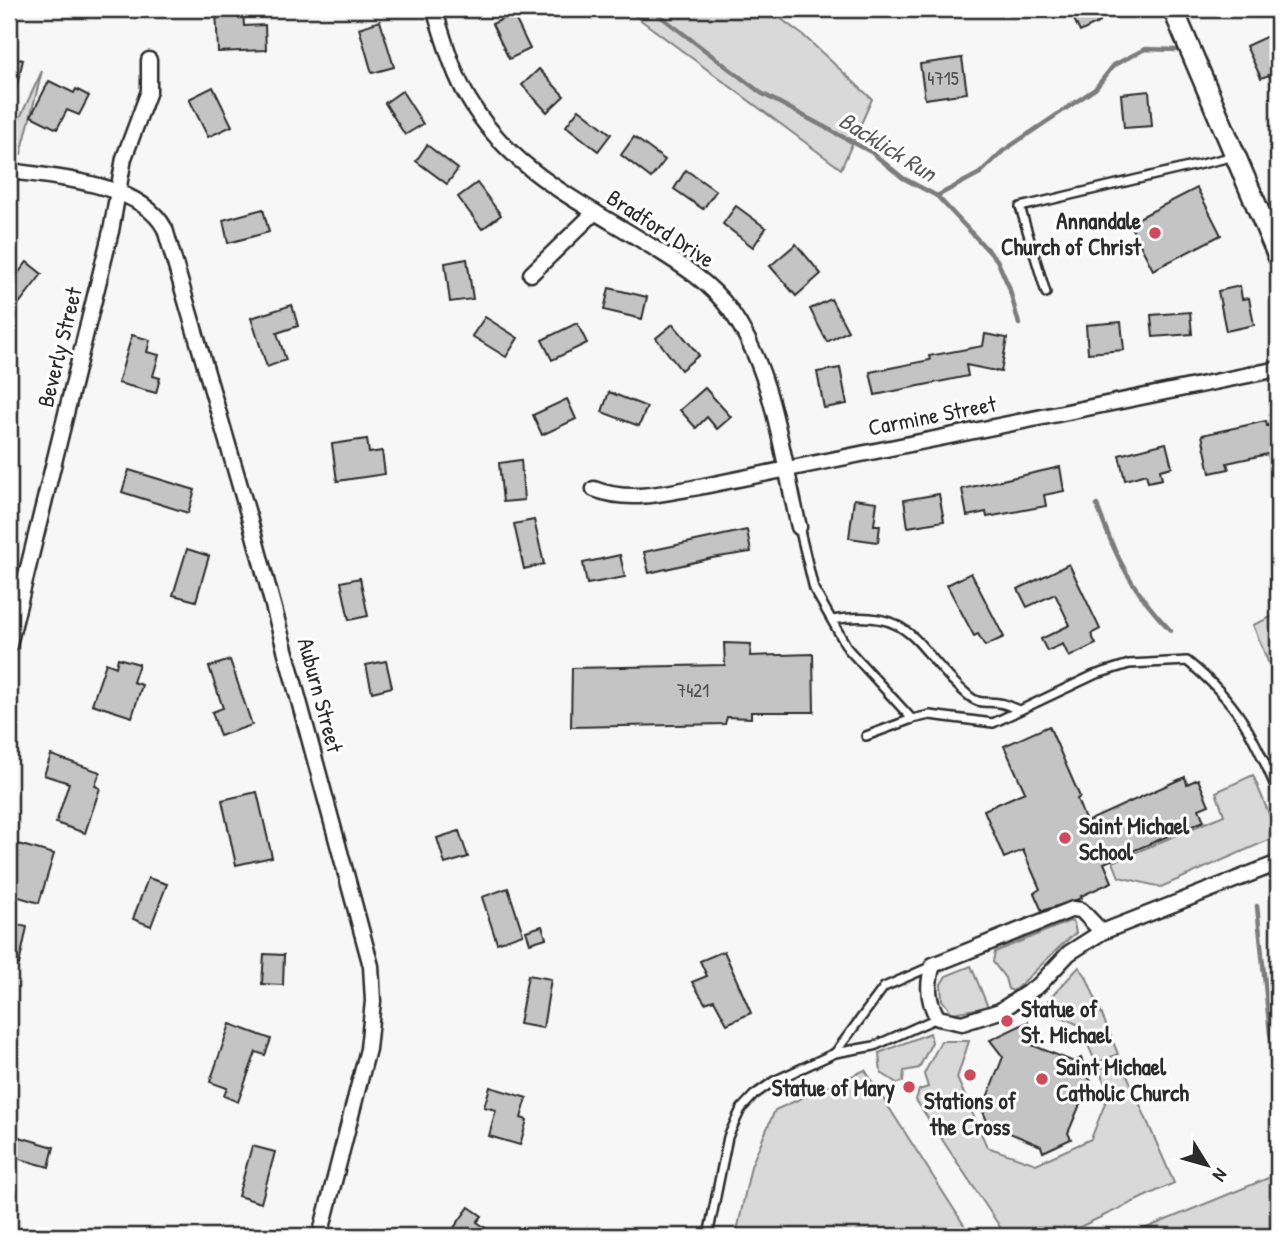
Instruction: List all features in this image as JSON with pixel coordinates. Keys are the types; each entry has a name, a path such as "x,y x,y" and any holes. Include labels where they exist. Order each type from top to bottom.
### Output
{"main road":[{"path":"1173,9 1278,256"}],"street":[{"name":"Bradford Drive","path":"434,9 454,70 483,123 527,168 684,267 729,308 751,346 766,382 799,527"},
{"name":"Beverly Street","path":"9,645 119,192 124,158 149,91 149,60"},
{"name":"Auburn Street","path":"9,170 119,192 149,207 165,229 249,517 371,966 373,1001 368,1049 320,1236"},
{"path":"531,274 596,212"},
{"name":"Carmine Street","path":"594,489 619,496 639,497 1278,369"},
{"path":"1102,932 1081,910 1073,909 933,965 929,992 938,1018 954,1023 972,1021 1008,1007 1039,985 1069,953 1102,932 1278,863"}],"lane":[{"path":"1046,293 1020,207 1235,156"},
{"path":"799,527 814,589 848,649 912,719"},
{"path":"832,620 863,615 897,624 911,632 969,696 984,704 998,702 1019,710"},
{"path":"866,736 930,715 993,723 1094,675 1129,664 1187,661 1219,687 1254,737 1278,793"},
{"path":"835,1053 884,988 933,965"},
{"path":"708,1236 728,1137 741,1109 769,1084 835,1053 874,1046 919,1024 938,1018"}],"shaded area":[{"path":"626,9 768,9 804,36 872,99 841,169"},
{"path":"42,71 21,154 9,153 9,141"},
{"path":"1278,614 1278,686 1253,625"},
{"path":"1253,775 1278,836 1161,887 1119,877 1113,862 1224,815 1216,792"},
{"path":"1070,921 1074,923 1076,933 1013,991 1008,989 1005,978 993,962 995,952"},
{"path":"971,966 988,1007 952,1013 942,1000 941,984 946,976"},
{"path":"1079,967 1086,976 1118,1054 1096,1063 1079,1025 1041,1008"},
{"path":"930,1033 932,1042 919,1068 904,1071 903,1082 897,1083 881,1073 879,1053"},
{"path":"941,1041 969,1041 957,1078 987,1147 1036,1164 1091,1139 1109,1093 1099,1069 1121,1061 1174,1183 1069,1232 1006,1236 916,1100 919,1090 928,1087 924,1074"},
{"path":"865,1070 971,1236 736,1236 751,1166 775,1110"},
{"path":"1278,1174 1278,1236 1127,1236"}],"building":[{"path":"216,9 243,9 244,26 265,25 266,50 218,52"},
{"path":"1069,9 1094,9 1100,22 1080,32"},
{"path":"513,14 530,49 509,59 492,24"},
{"path":"380,21 394,67 372,73 359,28"},
{"path":"1272,34 1278,47 1278,97 1269,75 1261,78 1246,46"},
{"path":"9,56 23,60 13,101 9,100"},
{"path":"962,58 967,93 925,99 920,64"},
{"path":"539,69 564,96 547,112 522,85"},
{"path":"49,81 74,93 76,89 89,96 79,115 67,110 57,129 31,116"},
{"path":"213,87 232,126 208,137 189,99"},
{"path":"402,91 423,124 405,135 385,103"},
{"path":"1149,91 1152,126 1124,128 1121,94"},
{"path":"579,109 611,134 598,151 566,126"},
{"path":"634,137 665,160 651,178 621,155"},
{"path":"427,145 458,169 447,184 416,161"},
{"path":"686,170 716,191 703,209 674,189"},
{"path":"477,183 501,215 482,229 458,197"},
{"path":"1197,188 1221,235 1153,270 1129,223"},
{"path":"736,206 766,228 753,247 723,224"},
{"path":"263,209 269,232 228,243 223,220"},
{"path":"796,244 821,274 796,296 770,266"},
{"path":"467,259 473,299 450,302 445,263"},
{"path":"27,262 42,274 17,306 9,299 9,263 19,272"},
{"path":"1240,286 1242,299 1249,298 1254,325 1226,331 1218,291"},
{"path":"609,288 647,297 642,319 604,310"},
{"path":"831,299 848,331 827,342 810,309"},
{"path":"292,305 298,326 277,333 286,360 267,367 251,318"},
{"path":"1190,312 1192,334 1153,337 1151,315"},
{"path":"485,317 518,338 506,357 472,336"},
{"path":"1121,322 1124,350 1088,353 1086,325"},
{"path":"577,323 587,343 552,360 542,340"},
{"path":"673,324 699,355 681,370 656,338"},
{"path":"985,334 1007,338 1001,372 966,365 968,376 875,395 870,372 930,360 929,356 983,346"},
{"path":"132,335 150,340 147,352 159,355 153,376 160,378 156,393 118,383"},
{"path":"840,368 847,404 824,408 817,372"},
{"path":"705,388 731,417 717,429 707,417 696,428 680,410"},
{"path":"609,392 647,407 639,426 602,412"},
{"path":"567,399 576,419 542,435 533,415"},
{"path":"1266,421 1267,426 1278,424 1278,478 1273,478 1268,454 1227,463 1229,469 1210,473 1202,435"},
{"path":"367,439 369,453 382,451 385,474 337,481 332,444"},
{"path":"1166,443 1172,467 1160,470 1162,479 1148,482 1146,474 1125,480 1119,455"},
{"path":"521,460 524,500 503,502 499,463"},
{"path":"1060,467 1064,491 1044,495 1046,506 987,517 986,512 967,516 962,489"},
{"path":"129,470 195,490 188,513 122,492"},
{"path":"939,494 944,521 908,527 904,500"},
{"path":"854,499 877,502 874,525 880,525 878,542 849,538"},
{"path":"534,520 544,564 524,569 514,524"},
{"path":"747,530 751,552 649,573 644,552"},
{"path":"187,549 209,556 196,601 173,595"},
{"path":"620,555 625,577 587,584 583,563"},
{"path":"1069,564 1100,629 1091,634 1096,644 1069,657 1063,644 1047,651 1041,639 1070,625 1055,594 1027,607 1018,589"},
{"path":"971,573 1004,637 985,646 978,634 974,636 947,585"},
{"path":"360,578 368,616 349,620 341,582"},
{"path":"724,643 751,644 750,656 813,654 814,712 751,712 751,718 727,717 725,724 571,727 572,668 725,665"},
{"path":"118,658 139,664 133,682 142,685 132,717 92,704 106,663 116,667"},
{"path":"230,660 252,725 220,736 212,712 223,708 209,667"},
{"path":"386,661 392,687 372,692 366,665"},
{"path":"1049,726 1080,797 1077,799 1086,822 1185,777 1187,784 1198,779 1209,805 1199,809 1204,821 1104,863 1112,882 1081,896 1082,898 1042,911 1034,893 1040,889 1023,850 1004,858 984,810 1025,792 1004,746"},
{"path":"51,755 100,772 95,786 100,788 85,833 56,823 69,783 44,775"},
{"path":"257,792 272,857 236,865 222,800"},
{"path":"459,831 468,857 445,864 437,838"},
{"path":"18,844 54,854 39,903 9,894 9,875"},
{"path":"148,878 167,884 151,926 133,919"},
{"path":"508,888 523,934 497,943 482,897"},
{"path":"9,923 27,927 19,965 9,963"},
{"path":"542,926 546,938 530,943 526,931"},
{"path":"724,951 751,1013 727,1024 714,1000 705,1003 692,982 707,976 700,961"},
{"path":"264,954 284,955 283,985 262,984"},
{"path":"528,975 551,979 543,1028 519,1024"},
{"name":"Saint Michael Catholic Church","path":"1028,1022 1032,1045 1074,1062 1081,1058 1093,1087 1086,1090 1068,1133 1071,1139 1043,1152 1041,1146 998,1128 991,1131 979,1102 986,1100 1003,1057 990,1040"},
{"path":"230,1024 271,1039 265,1055 256,1052 238,1102 224,1096 227,1088 210,1082"},
{"path":"490,1087 527,1098 521,1118 527,1120 520,1145 489,1136 496,1110 484,1107"},
{"path":"9,1134 54,1147 49,1167 9,1156"},
{"path":"252,1146 275,1152 261,1203 238,1196"},
{"path":"469,1207 482,1216 477,1222 497,1236 448,1236"}],"waterway":[{"name":"Backlick Run","path":"651,9 761,93 871,152 903,178 937,196 980,173 1003,151 1095,89 1114,65 1145,49 1177,50"},
{"path":"937,196 997,260 1009,287 1019,324"},
{"path":"1097,505 1126,573 1171,631"},
{"path":"1257,906 1270,1033 1278,1063"}],"place":[{"name":"Annandale Church of Christ","path":"1155,233"},
{"name":"Saint Michael School","path":"1065,838"},
{"name":"Statue of St. Michael","path":"1007,1021"},
{"name":"Stations of the Cross","path":"970,1075"},
{"name":"Saint Michael Catholic Church","path":"1042,1079"},
{"name":"Statue of Mary","path":"909,1087"}]}
